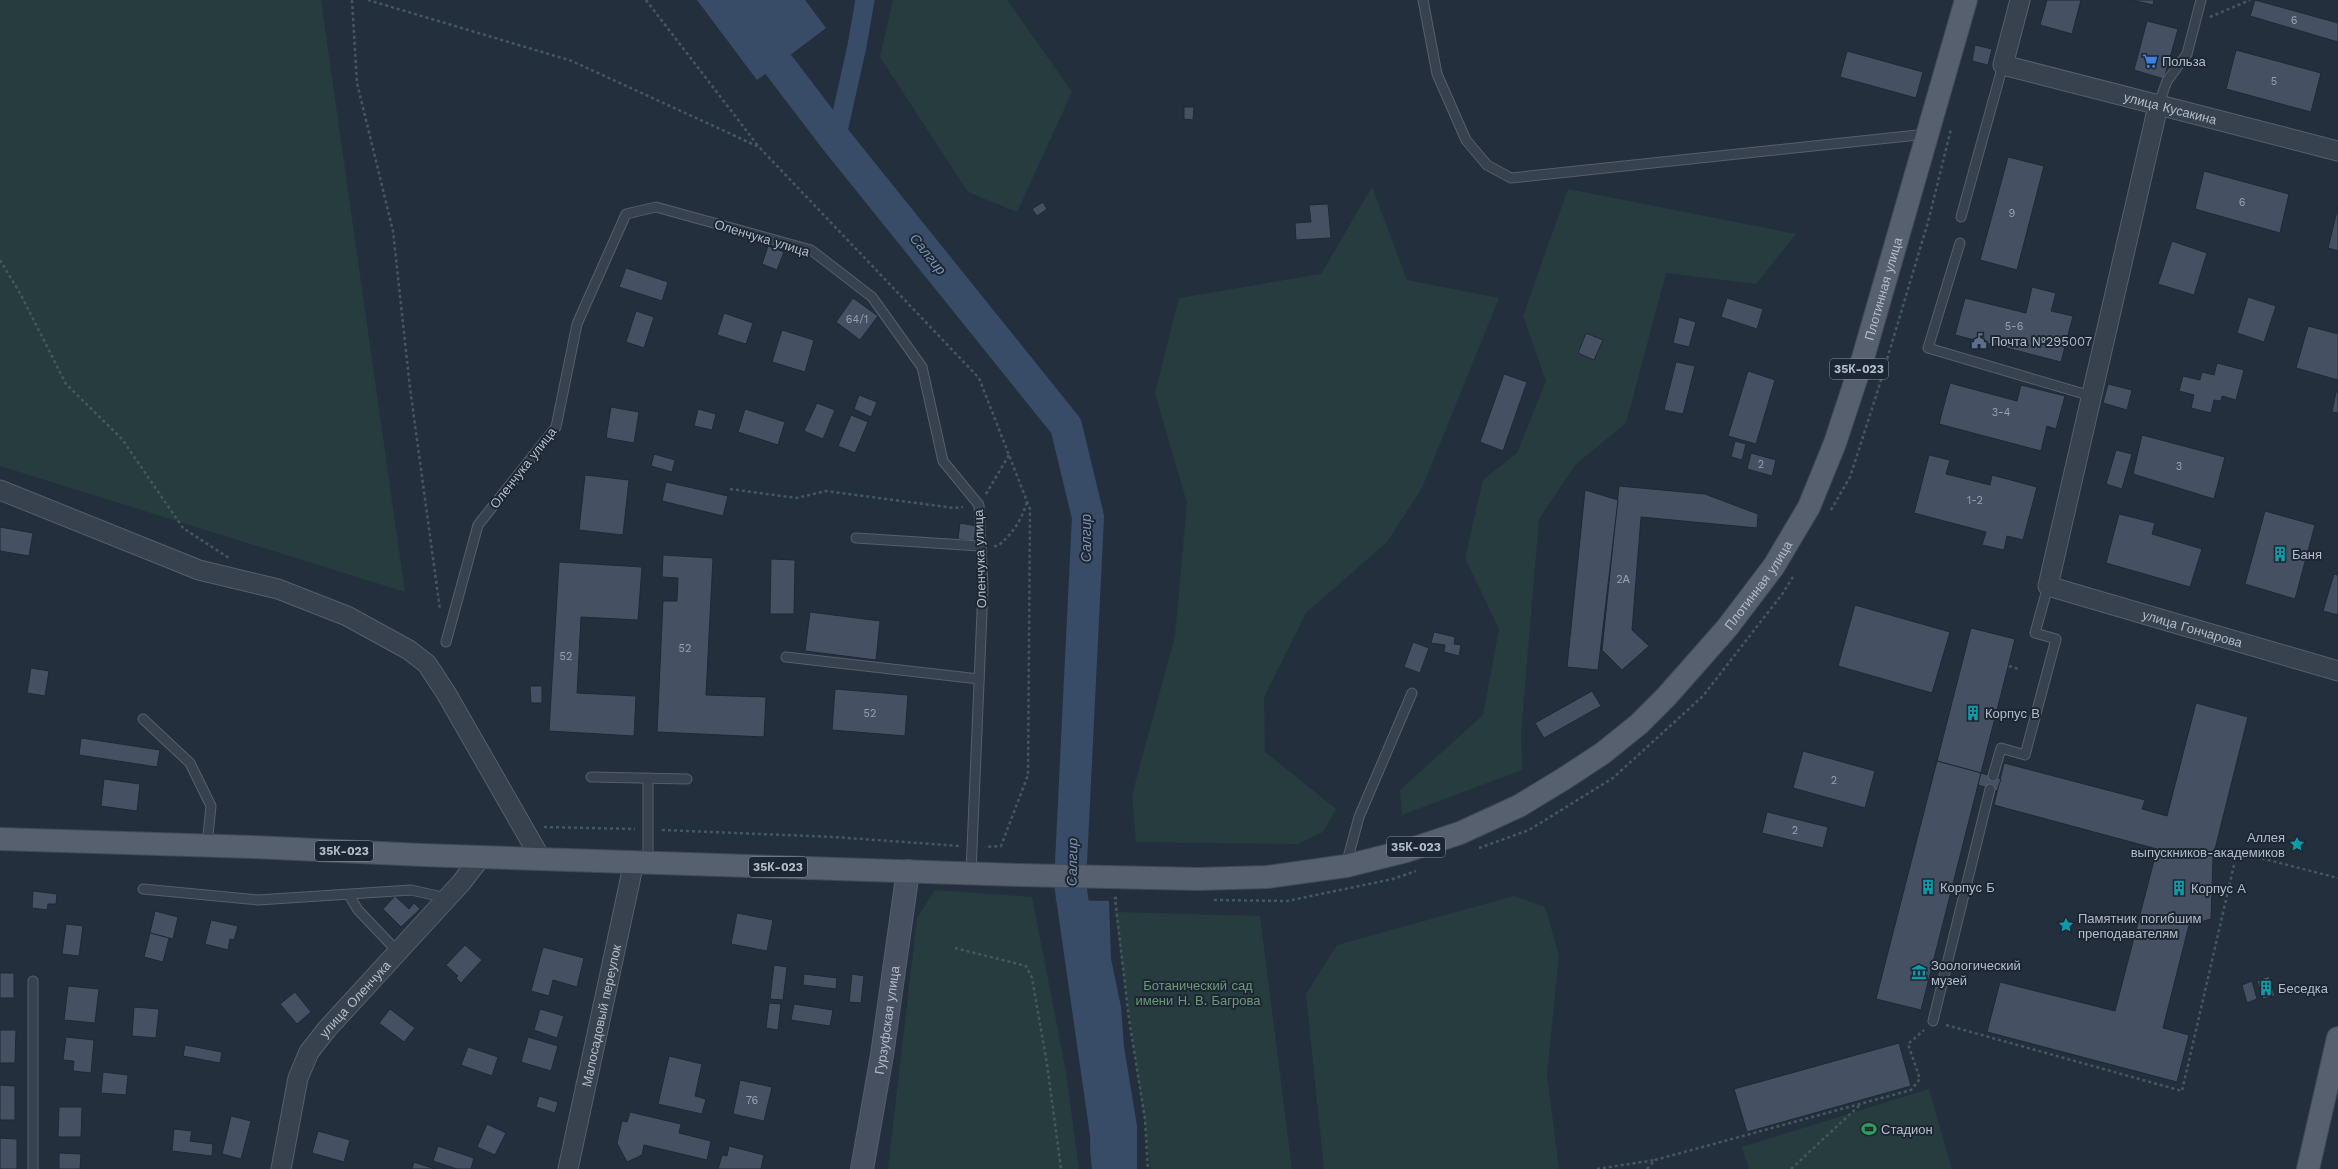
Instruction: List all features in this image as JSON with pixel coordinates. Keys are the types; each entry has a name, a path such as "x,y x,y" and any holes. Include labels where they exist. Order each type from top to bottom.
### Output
{"main road":[{"name":"Плотинная улица","path":"1346,866 1406,851 1460,833 1519,806 1603,753 1666,697 1727,628 1774,566 1809,507 1835,443 1858,372 1966,0"},
{"name":"35К-023","path":"0,839 1047,876 1123,888 1267,877 1346,866"},
{"name":"Гурзуфская улица","path":"862,1169 882,1055 908,871"},
{"path":"2308,1169 2338,1038"}],"street":[{"path":"2003,65 2020,0"},
{"name":"улица Кусакина","path":"2003,65 2338,151"},
{"path":"2048,586 2158,106"},
{"path":"0,490 199,570 278,590 340,613 409,650 427,664 446,693 521,827 541,859"},
{"name":"улица Гончарова","path":"2048,586 2338,670"},
{"name":"улица Оленчука","path":"281,1169 298,1078 309,1052 327,1029 447,898 481,857"},
{"name":"Малосадовый переулок","path":"568,1169 641,862"}],"lane":[{"path":"1423,0 1437,74 1466,140 1487,165 1511,178 1928,134"},
{"path":"2158,106 2167,81 2187,54 2201,0"},
{"path":"1961,216 2003,65"},
{"name":"Оленчука улица","path":"446,642 478,525 556,427 577,324 626,214 656,207 811,250 872,297 922,367 943,461 979,505 983,588 971,873"},
{"path":"1960,243 1928,348 2091,396"},
{"path":"856,538 980,546"},
{"path":"1993,776 2001,748 2025,755 2056,639 2035,633 2048,586"},
{"path":"786,657 979,679"},
{"path":"1346,866 1359,817 1412,694"},
{"path":"143,720 190,763 211,806 207,847"},
{"path":"591,777 687,779"},
{"path":"641,862 648,830 648,778"},
{"path":"1933,1021 1990,789"},
{"path":"143,889 258,900 411,890 447,898"},
{"path":"349,895 358,910 398,952"},
{"path":"33,981 33,1169"}],"path":[{"path":"352,0 357,83 393,231 410,388 441,613"},
{"path":"368,0 572,61 759,147"},
{"path":"521,827 834,836 972,847 1000,846 1028,775 1030,509 979,378 759,147 646,0"},
{"path":"2196,22 2228,11 2250,0"},
{"path":"1830,511 1850,477 1877,393 1928,222 1953,124"},
{"path":"0,260 21,295 66,384 122,439 183,528 234,561"},
{"path":"730,489 796,498 826,490 954,508 979,505 1009,455"},
{"path":"980,546 998,546 1006,539 1017,526 1027,502"},
{"path":"1472,851 1529,830 1613,778 1703,696 1783,593 1795,573"},
{"path":"2009,666 2019,668"},
{"path":"2214,852 2236,859"},
{"path":"1597,1169 1655,1160 1911,1090 1920,1079 1908,1044 1933,1021 2182,1091 2237,852 2338,878"},
{"path":"1209,900 1287,902 1393,879 1422,868"},
{"path":"1123,888 1115,898 1129,1019 1145,1119 1148,1169"},
{"path":"955,948 1026,966 1032,978 1048,1064 1061,1169"},
{"path":"1791,1169 1862,1104"},
{"path":"1647,1169 1655,1160"}],"green space":[{"path":"0,0 321,0 405,592 0,466"},
{"path":"893,0 1007,0 1072,92 1017,212 968,192 880,57"},
{"path":"1372,187 1407,280 1499,298 1422,488 1387,542 1306,613 1264,697 1265,752 1336,809 1323,832 1297,844 1136,842 1132,795 1175,636 1187,503 1155,393 1179,298 1321,274"},
{"path":"1568,189 1796,234 1756,284 1666,273 1626,423 1575,465 1539,519 1521,733 1522,770 1402,815 1400,790 1483,715 1499,629 1465,558 1483,480 1517,453 1546,381 1523,316"},
{"path":"935,890 1032,897 1066,1072 1079,1169 888,1169 917,918"},
{"path":"1514,896 1545,907 1559,955 1547,1075 1559,1169 1324,1169 1306,994 1337,945"},
{"name":"Ботанический сад имени Н. В. Багрова","path":"1115,912 1260,916 1292,1169 1151,1169"},
{"name":"Стадион","path":"1929,1089 1952,1169 1749,1169 1742,1147"}],"water":[{"path":"697,0 805,0 826,28 757,80"},
{"path":"1055,900 1109,901 1111,959 1121,1007 1124,1047 1137,1126 1137,1169 1092,1169 1090,1149 1097,990 1078,925"}],"building":[{"path":"2047,0 2081,0 2072,34 2040,25"},
{"path":"2132,0 2154,0 2153,5"},
{"path":"2255,0 2338,23 2338,42 2250,16"},
{"path":"2147,21 2178,29 2164,79 2134,70"},
{"path":"1975,45 1992,49 1988,65 1972,61"},
{"path":"2236,50 2321,73 2311,112 2226,89"},
{"path":"1847,51 1923,72 1916,98 1840,77"},
{"path":"1184,107 1194,107 1193,120 1184,119"},
{"path":"2008,157 2044,166 2017,270 1980,260"},
{"path":"2204,171 2289,194 2280,233 2195,209"},
{"path":"1043,202 1047,209 1037,216 1032,209"},
{"path":"1328,204 1331,238 1296,240 1295,223 1311,222 1309,205"},
{"path":"2338,207 2338,251 2328,248"},
{"path":"2172,241 2207,253 2194,295 2158,284"},
{"path":"768,246 784,252 777,270 762,264"},
{"path":"626,268 668,282 662,301 619,287"},
{"path":"2032,287 2056,293 2051,311 2073,316 2061,362 1955,335 1965,298 2026,313"},
{"path":"2248,297 2276,306 2264,342 2237,333"},
{"path":"853,298 878,316 860,340 836,322"},
{"path":"1727,298 1763,309 1757,329 1721,317"},
{"path":"636,311 654,317 644,348 626,342"},
{"path":"724,313 753,323 746,344 717,335"},
{"path":"1679,317 1696,322 1689,347 1673,343"},
{"path":"2308,326 2338,334 2338,380 2296,368"},
{"path":"782,330 814,340 805,372 772,362"},
{"path":"1586,333 1603,340 1594,360 1578,353"},
{"path":"1676,362 1695,366 1683,414 1664,410"},
{"path":"2217,363 2244,370 2236,400 2222,396 2221,401 2214,400 2211,413 2191,408 2194,395 2179,391 2183,376 2200,380 2202,372 2214,375"},
{"path":"1748,371 1775,380 1756,444 1728,436"},
{"path":"1504,374 1527,382 1503,451 1480,442"},
{"path":"1950,383 2017,401 2021,385 2065,396 2056,429 2047,426 2041,451 1939,424"},
{"path":"2108,384 2132,390 2127,410 2103,403"},
{"path":"2336,392 2338,392 2338,413 2332,412"},
{"path":"859,395 877,402 871,417 854,409"},
{"path":"817,403 835,410 823,439 804,431"},
{"path":"611,407 639,412 634,443 606,438"},
{"path":"698,409 716,414 712,430 694,426"},
{"path":"745,409 785,422 778,445 738,432"},
{"path":"851,415 868,422 855,453 838,446"},
{"path":"2142,435 2225,457 2214,499 2133,474"},
{"path":"1735,441 1746,444 1742,460 1731,457"},
{"path":"2116,450 2132,454 2122,489 2106,484"},
{"path":"1751,453 1776,460 1772,476 1747,469"},
{"path":"654,454 675,460 672,472 651,466"},
{"path":"1929,455 1950,460 1946,474 1990,485 1992,475 2037,487 2023,540 2007,536 2004,550 1982,545 1986,532 1914,513"},
{"path":"585,475 629,480 623,535 579,530"},
{"path":"666,482 728,496 723,516 662,501"},
{"path":"1619,486 1705,494 1758,514 1757,528 1641,517 1632,630 1649,646 1622,670 1602,650"},
{"path":"1585,490 1618,500 1598,670 1567,667"},
{"name":"Баня","path":"2265,511 2315,525 2295,599 2245,584"},
{"path":"2119,514 2155,523 2152,534 2202,549 2190,587 2106,563"},
{"path":"960,523 976,526 974,541 958,539"},
{"path":"0,527 33,533 29,556 0,551"},
{"path":"663,555 713,558 706,695 766,697 764,737 657,732 663,601 677,601 678,578 662,577"},
{"path":"771,559 795,560 794,614 770,614"},
{"path":"559,562 642,567 638,620 581,617 577,693 636,696 634,736 549,731"},
{"path":"2334,574 2338,575 2338,615 2323,611"},
{"path":"1855,605 1950,632 1932,693 1838,666"},
{"path":"810,612 880,621 876,660 805,651"},
{"name":"Корпус В","path":"1971,628 2015,639 1981,773 1937,761"},
{"path":"1434,632 1455,637 1454,644 1461,645 1459,656 1444,652 1445,645 1431,643"},
{"path":"1413,642 1429,648 1420,673 1404,667"},
{"path":"31,668 49,671 45,696 27,693"},
{"path":"530,686 542,686 542,703 531,703"},
{"path":"835,689 908,695 905,736 832,730"},
{"path":"1592,691 1601,706 1544,738 1535,723"},
{"name":"Корпус А","path":"2196,703 2248,717 2213,857 2211,919 2189,925 2163,1028 2189,1035 2177,1082 1987,1032 2000,982 2115,1011 2157,849 1994,805 2004,763 2145,800 2142,809 2167,816"},
{"path":"81,738 160,750 157,767 79,755"},
{"path":"1803,751 1875,771 1865,808 1793,788"},
{"name":"Корпус Б","path":"1937,761 1981,773 1921,1010 1876,999"},
{"path":"1981,773 2001,779 1997,791 1978,785"},
{"path":"104,779 140,784 137,811 101,806"},
{"path":"1767,812 1828,827 1823,848 1762,833"},
{"path":"33,891 57,894 56,904 48,904 47,910 32,908"},
{"path":"395,896 409,909 414,903 420,909 401,927 383,909"},
{"path":"155,911 178,917 173,939 150,933"},
{"path":"737,913 773,920 767,951 731,944"},
{"path":"211,920 238,926 234,940 230,939 228,950 205,944"},
{"path":"66,924 83,926 79,956 62,954"},
{"path":"150,933 169,938 163,962 144,957"},
{"path":"465,945 482,960 461,983 456,978 458,976 446,965"},
{"path":"543,947 584,958 577,987 553,980 549,996 531,991"},
{"path":"774,965 787,967 783,1000 770,999"},
{"path":"0,973 14,973 14,998 0,998"},
{"path":"804,974 837,978 836,989 803,985"},
{"path":"852,974 864,976 861,1003 849,1002"},
{"name":"Беседка","path":"2269,976 2275,996 2263,999 2257,981"},
{"name":"Беседка","path":"2252,981 2257,999 2247,1003 2242,985"},
{"path":"68,986 99,989 95,1023 64,1020"},
{"path":"295,992 311,1012 297,1024 280,1004"},
{"path":"769,1003 781,1004 778,1030 766,1028"},
{"path":"794,1004 833,1010 830,1026 791,1020"},
{"path":"134,1007 159,1009 156,1038 132,1036"},
{"path":"390,1009 415,1028 404,1042 379,1023"},
{"path":"540,1009 564,1016 557,1038 534,1030"},
{"path":"0,1030 16,1030 15,1063 0,1063"},
{"path":"66,1037 94,1040 91,1073 73,1071 74,1061 63,1060"},
{"path":"528,1037 558,1046 551,1071 521,1062"},
{"path":"1899,1043 1911,1086 1747,1132 1734,1089"},
{"path":"185,1045 222,1052 220,1063 183,1056"},
{"path":"468,1047 498,1057 492,1076 461,1065"},
{"path":"669,1056 702,1064 695,1096 706,1099 702,1114 658,1104"},
{"path":"103,1072 128,1075 126,1095 101,1093"},
{"path":"740,1080 772,1087 764,1121 733,1114"},
{"path":"0,1085 15,1086 15,1120 0,1120"},
{"path":"539,1096 558,1102 555,1113 536,1107"},
{"path":"59,1107 82,1107 81,1137 58,1137"},
{"path":"630,1112 681,1124 679,1133 711,1141 707,1160 644,1145 642,1155 627,1162 617,1143 622,1121 627,1122"},
{"path":"231,1116 251,1121 241,1159 222,1154"},
{"path":"487,1124 506,1133 495,1155 477,1147"},
{"path":"174,1129 192,1131 190,1141 213,1144 212,1156 172,1151"},
{"path":"318,1131 350,1140 344,1162 312,1153"},
{"path":"0,1138 17,1139 17,1169 0,1169"},
{"path":"438,1146 474,1158 471,1169 457,1169 433,1161"},
{"path":"729,1146 764,1155 761,1169 718,1169 722,1155 727,1156"},
{"path":"59,1153 81,1154 80,1169 59,1169"},
{"path":"414,1162 435,1169 412,1169"}],"waterway":[{"name":"Салгир","path":"729,0 836,140 1066,426 1088,517 1070,883 1111,1169"},
{"path":"836,140 857,46 865,0"}],"place":[{"name":"Польза","path":"2150,61"},
{"name":"Почта №295007","path":"1979,341"},
{"name":"Баня","path":"2280,554"},
{"name":"Корпус В","path":"1973,713"},
{"name":"Аллея выпускников-академиков","path":"2297,844"},
{"name":"Корпус Б","path":"1928,887"},
{"name":"Корпус А","path":"2179,888"},
{"name":"Памятник погибшим преподавателям","path":"2066,925"},
{"name":"Зоологический музей","path":"1919,972"},
{"name":"Беседка","path":"2266,988"},
{"name":"Стадион","path":"1869,1129"}]}
